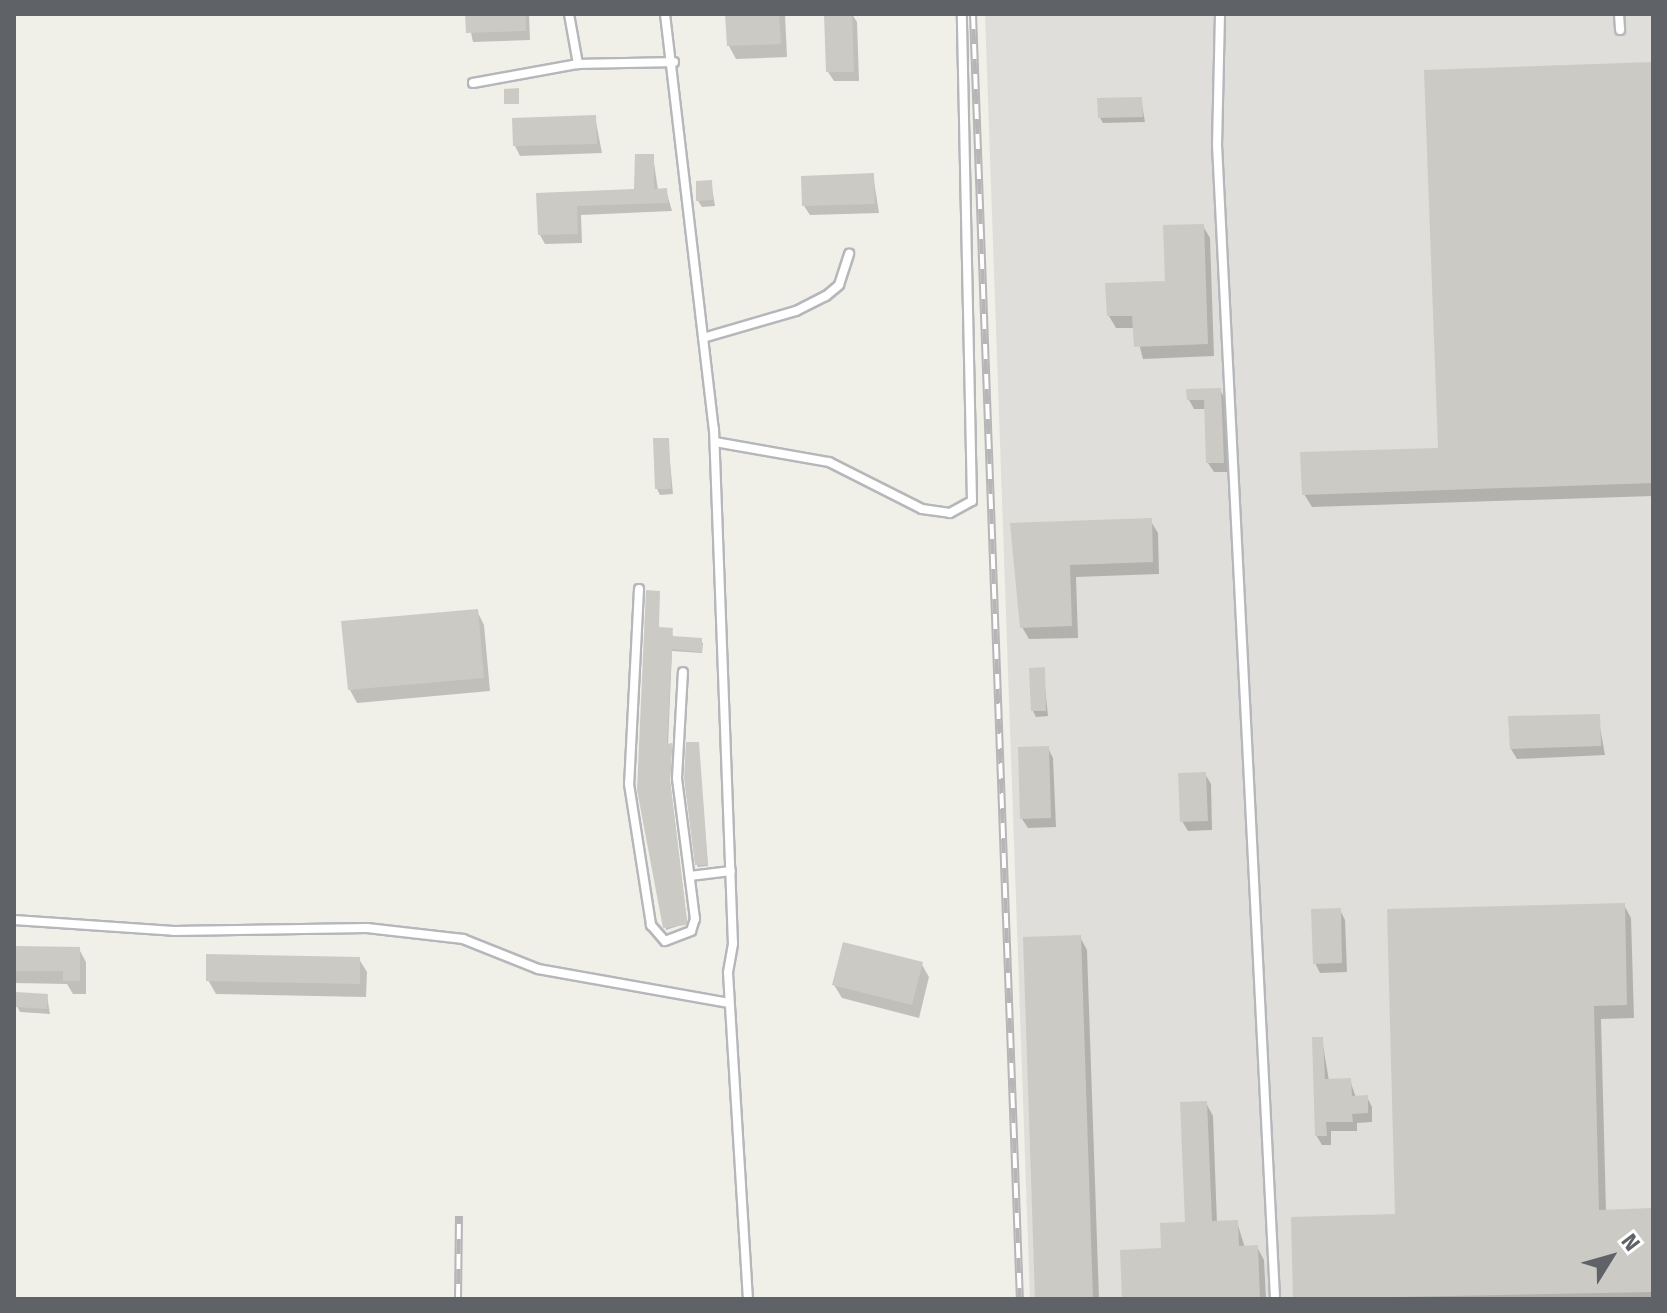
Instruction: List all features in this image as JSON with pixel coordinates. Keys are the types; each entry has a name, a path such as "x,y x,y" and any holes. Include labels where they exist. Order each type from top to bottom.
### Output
{"lane":[{"path":"569,14 578,64"},
{"path":"665,14 674,62 715,442 731,871 729,1003 748,1299"},
{"path":"715,442 829,462 922,509 950,513 972,501 962,14"},
{"path":"1220,14 1217,145 1275,1299"},
{"path":"1619,14 1620,30"},
{"path":"473,83 578,64 674,62"},
{"path":"703,338 796,311 826,296 839,285 849,254"},
{"path":"639,589 629,784 651,925 665,941 691,931 695,919 677,778 683,672"},
{"path":"690,876 731,871"},
{"path":"14,920 174,931 367,928 463,939 538,969 729,1003"}],"shaded area":[{"path":"985,14 1653,14 1653,1299 1030,1299"}],"building":[{"path":"465,14 526,14 526,31 466,33"},
{"path":"725,14 779,14 781,44 727,46"},
{"path":"824,14 852,14 854,72 826,72"},
{"path":"1653,62 1653,483 1302,495 1300,452 1438,448 1424,70"},
{"path":"519,88 519,104 504,104 504,89"},
{"path":"1142,97 1143,117 1098,118 1097,98"},
{"path":"596,115 597,144 513,146 512,118"},
{"path":"635,154 654,154 654,189 667,188 668,203 577,206 578,234 538,235 536,193 634,189"},
{"path":"874,173 875,204 802,206 801,176"},
{"path":"712,180 713,200 696,201 696,181"},
{"path":"1204,224 1208,344 1134,347 1132,316 1107,316 1105,283 1165,281 1163,225"},
{"path":"1221,388 1224,463 1206,463 1204,400 1187,400 1186,389"},
{"path":"653,438 669,438 671,489 655,489"},
{"path":"1152,518 1153,562 1070,565 1072,626 1020,628 1010,523"},
{"path":"646,590 660,591 659,627 673,628 672,636 702,638 702,652 672,649 667,744 672,743 670,779 687,920 686,925 663,928 637,790"},
{"path":"478,609 484,678 348,690 341,621"},
{"path":"1045,667 1046,711 1031,711 1029,668"},
{"path":"1600,714 1601,746 1510,749 1508,716"},
{"path":"686,742 699,742 708,865 695,865 684,778"},
{"path":"1049,746 1051,818 1020,819 1018,747"},
{"path":"1206,772 1208,821 1180,822 1178,773"},
{"path":"1625,903 1627,1005 1594,1006 1599,1210 1653,1208 1653,1292 1293,1299 1291,1217 1395,1214 1387,909"},
{"path":"1341,908 1342,963 1313,964 1311,909"},
{"path":"1081,935 1093,1299 1035,1299 1023,937"},
{"path":"843,942 923,962 912,1005 832,985"},
{"path":"14,946 80,947 80,981 63,981 63,971 14,971"},
{"path":"206,954 360,957 360,984 206,981"},
{"path":"16,992 48,994 47,1009 15,1007"},
{"path":"1312,1037 1323,1037 1325,1079 1351,1078 1352,1096 1368,1095 1368,1113 1352,1114 1353,1122 1326,1122 1327,1136 1315,1136"},
{"path":"1207,1101 1212,1221 1238,1220 1239,1246 1258,1245 1260,1299 1122,1299 1120,1250 1161,1248 1160,1223 1185,1222 1180,1102"}],"railway":[{"path":"973,14 1020,1299"},
{"path":"458,1299 459,1216"}]}
